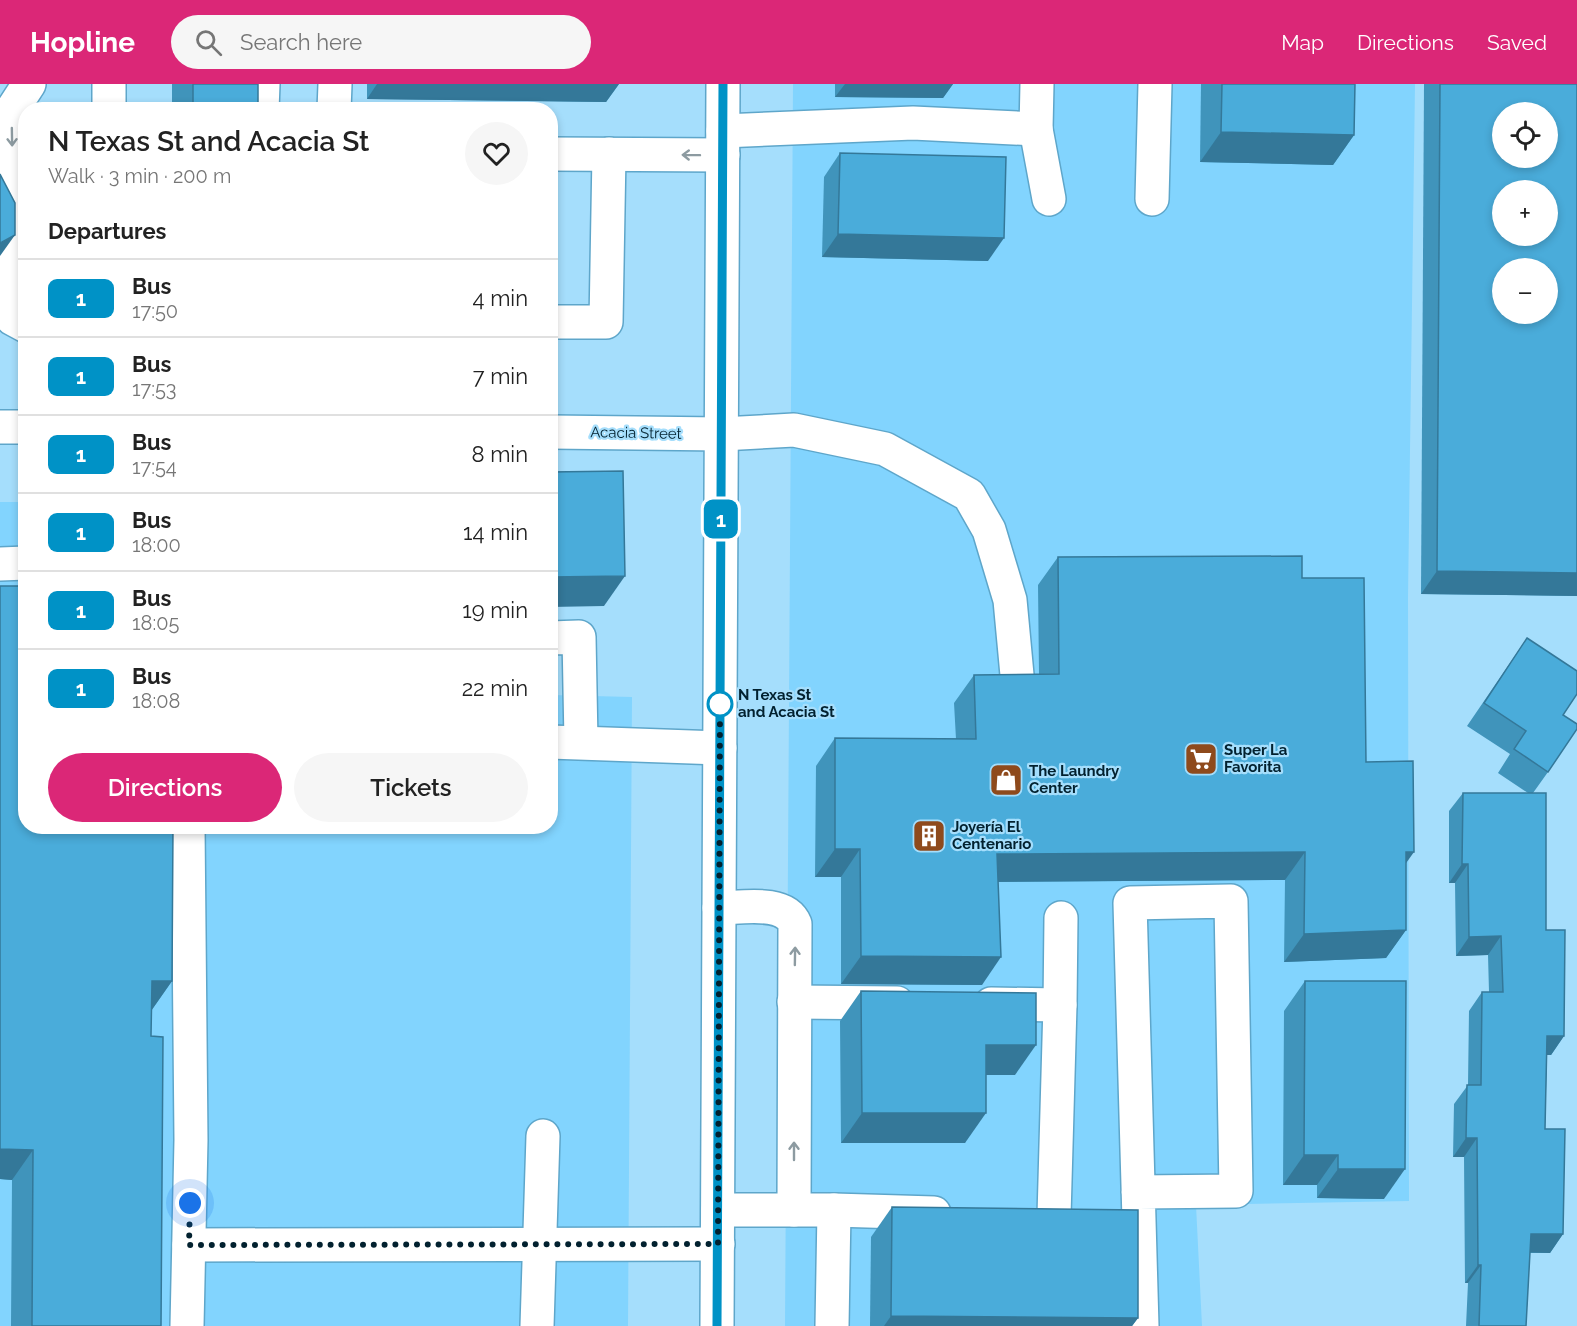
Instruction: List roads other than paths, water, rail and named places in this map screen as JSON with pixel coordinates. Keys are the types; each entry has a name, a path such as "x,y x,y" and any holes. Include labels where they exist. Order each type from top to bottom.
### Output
{"main road":[{"path":"18,321 14,319 12,110 29,84"},
{"path":"109,84 109,102"},
{"path":"262,102 263,84"},
{"path":"334,102 335,84"},
{"path":"717,1326 723,84"},
{"path":"1037,84 1036,129 1049,199"},
{"path":"1152,199 1155,84"},
{"path":"558,154 609,154 913,123 1036,129"},
{"path":"558,321 606,322 609,154"},
{"path":"0,427 18,427"},
{"name":"Acacia Street","path":"558,432 722,434 794,430 885,449 969,495 989,530 1010,600 1017,675"},
{"path":"0,564 18,563"},
{"path":"558,638 579,637 566,742 720,748"},
{"path":"187,1326 191,1129 188,834"},
{"path":"1020,1215 1105,1212 1236,1191 1231,901 1130,903 1105,1212"},
{"path":"719,908 783,910 792,917 796,933 794,1210"},
{"path":"1061,918 1060,1005 1105,1212 1142,1326"},
{"path":"794,1002 921,1003"},
{"path":"956,1004 1060,1005"},
{"path":"537,1326 543,1136"},
{"path":"718,1210 834,1210 962,1214"},
{"path":"832,1326 834,1210"},
{"path":"189,1245 718,1244"}],"place":[{"name":"N Texas St and Acacia St","path":"720,704"},
{"name":"Super La Favorita","path":"1201,759"},
{"name":"The Laundry Center","path":"1006,780"},
{"name":"Joyería El Centenario","path":"929,836"}]}
